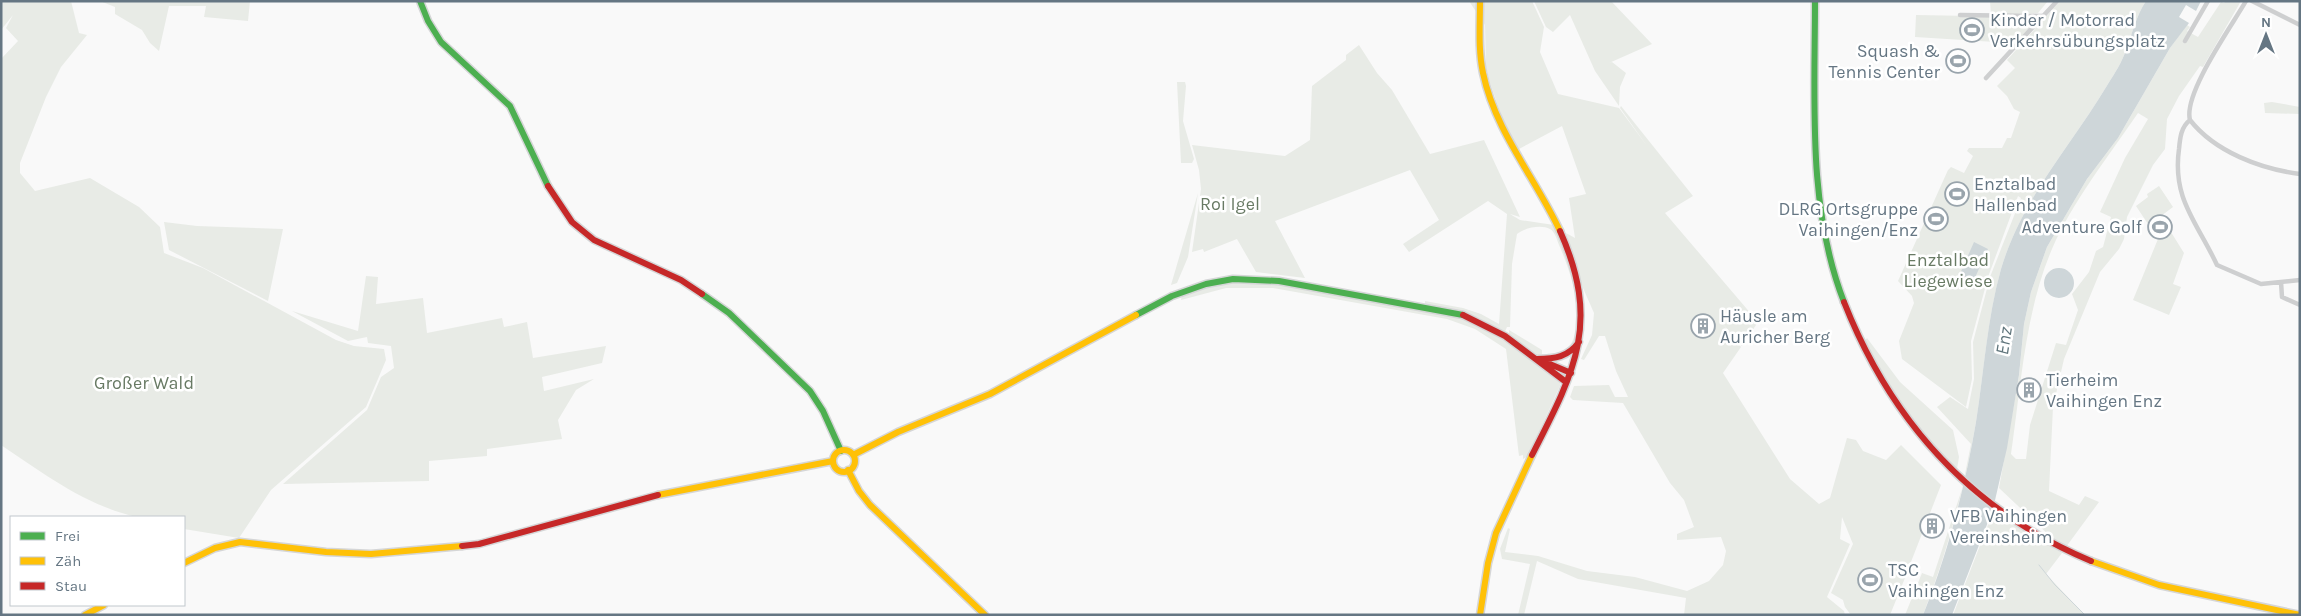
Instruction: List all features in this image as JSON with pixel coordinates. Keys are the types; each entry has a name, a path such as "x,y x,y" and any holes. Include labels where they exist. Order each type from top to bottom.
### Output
{"main road":[{"path":"420,1 428,21 441,42 510,106 545,181 572,222 594,240 681,280 729,313 810,391 823,411 840,451"},
{"path":"1480,1 1482,53 1486,84 1504,128 1556,224 1575,271 1581,293 1581,337 1571,373 1496,533 1480,615"},
{"path":"1815,1 1819,186 1824,228 1834,275 1856,334 1884,386 1918,434 1949,468 2010,518 2056,547 2119,574 2175,589 2300,615"},
{"path":"853,455 898,432 990,394 1172,296 1220,281 1244,278 1279,281 1453,312 1492,328 1566,382"},
{"path":"1537,359 1555,359 1564,356 1574,350 1581,337"},
{"path":"1537,359 1571,373"},
{"path":"840,451 849,451 853,455 854,464 848,470 840,470 834,461 835,455 840,451"},
{"path":"185,563 215,548 240,542 326,552 370,554 414,552 479,544 646,498 834,461"},
{"path":"848,470 870,505 985,615"},
{"path":"85,615 102,606"}],"street":[{"path":"1986,78 2057,1"},
{"path":"2185,41 2208,1"},
{"path":"2246,1 2200,78 2187,112 2190,120 2216,143 2242,158 2265,168 2300,174"},
{"path":"2252,1 2300,24"},
{"path":"1960,15 2043,16"},
{"path":"2190,120 2185,124 2180,141 2179,190 2190,217 2205,238 2217,265 2261,284 2300,280"},
{"path":"2281,282 2282,297 2300,305"}],"green space":[{"name":"Großer Wald","path":"1,1 71,1 79,33 87,35 61,67 46,97 20,163 20,173 35,191 90,178 139,207 160,227 164,253 203,268 336,340 354,346 384,349 386,360 366,407 271,490 239,538 185,529 185,516 133,516 100,505 49,477 1,445 1,59 18,41 6,28 13,15 1,30"},
{"path":"100,1 250,1 248,21 204,17 206,6 169,6 159,51 150,43 142,30 115,14 115,7"},
{"path":"1469,1 1532,1 1544,27 1540,52 1558,94 1619,108 1647,146 1620,108 1621,106 1693,196 1665,213 1758,322 1742,346 1722,323 1741,347 1723,373 1790,479 1819,504 1830,498 1847,438 1856,440 1863,451 1886,460 1901,445 1941,485 1909,567 1890,559 1909,568 1890,615 1851,615 1845,607 1843,600 1831,593 1853,544 1842,517 1840,539 1850,544 1827,597 1844,611 1845,615 1684,615 1686,598 1578,579 1537,561 1524,615 1518,615 1530,564 1502,559 1500,549 1508,528 1510,529 1505,552 1538,556 1587,571 1635,577 1687,591 1709,581 1723,565 1726,551 1721,537 1677,540 1677,534 1694,527 1684,500 1670,483 1623,403 1573,400 1570,397 1574,386 1609,385 1615,397 1628,397 1616,371 1605,336 1599,336 1584,360 1581,359 1592,335 1594,313 1583,288 1566,233 1575,238 1569,198 1586,194 1562,126 1519,149 1506,129 1486,67 1485,25"},
{"path":"1534,1 1611,1 1652,44 1609,63 1612,62 1626,73 1620,87 1619,106 1595,71 1570,15 1553,32 1546,27"},
{"path":"1990,1 2048,1 2038,13 1991,15"},
{"name":"Enztalbad Liegewiese","path":"2060,1 2146,1 2118,67 2094,107 2048,173 2021,219 2010,243 2001,269 1992,307 1976,422 1961,495 1954,520 1940,568 1923,615 1905,615 1922,573 1933,577 1962,489 1971,444 1937,407 1950,397 1968,409 1974,379 1973,342 1990,277 2021,198 2018,196 1988,277 1971,341 1972,379 1966,407 1902,359 1899,341 1914,303 1912,296 1898,281 1948,170 1951,167 1964,173 1973,156 1967,151 1969,148 2002,148 2007,138 2011,138 2020,112 2014,109 2007,96 1997,86 2015,68 2007,60"},
{"path":"2226,1 2241,1 2203,67 2200,66 2179,96 2167,119 2165,149 2153,165 2127,217 2124,239 2119,249 2100,272 2064,359 2053,407 2049,491 2079,505 2085,496 2099,502 2066,547 2052,538 1999,488 2019,376 2024,324 2031,292 2047,247 2087,179 2118,138 2170,48 2187,25 2190,27 2187,31 2198,37 2221,2 2224,3","holes":["2138,113 2148,119 2125,158 2100,212 2111,217 2103,247 2096,251 2089,272 2072,294 2078,310 2066,345 2056,343 2030,425 2026,459 2016,459 2011,454 2025,350 2036,298 2052,249 2080,197"]},
{"name":"Kinder / Motorrad Verkehrsübungsplatz","path":"1916,15 2030,17 2035,22 2018,41 1995,42 1915,37"},
{"name":"Roi Igel","path":"1359,45 1377,73 1392,90 1430,154 1484,140 1520,217 1510,214 1520,220 1554,225 1575,282 1580,311 1577,339 1574,346 1561,356 1539,356 1509,336 1509,330 1542,350 1542,354 1551,354 1567,349 1572,342 1576,331 1577,319 1575,293 1568,267 1556,236 1550,229 1533,227 1517,234 1512,264 1510,327 1507,327 1504,334 1479,318 1425,304 1425,301 1463,308 1481,314 1499,324 1507,214 1488,201 1409,252 1403,244 1439,220 1410,170 1275,221 1305,278 1256,272 1237,239 1204,252 1203,249 1192,252 1201,189 1199,170 1192,145 1285,156 1310,140 1312,86 1346,60 1346,55"},
{"path":"1177,82 1185,82 1186,86 1183,121 1194,159 1192,163 1181,163"},
{"path":"2272,102 2300,107 2300,114 2265,113 2264,103"},
{"name":"Adventure Golf","path":"2159,186 2173,207 2161,216 2184,253 2173,284 2181,287 2169,315 2133,300 2158,239 2136,206 2148,197 2147,194"},
{"path":"1198,193 1188,257 1177,283 1171,285"},
{"path":"164,222 197,226 283,229 268,301 169,250"},
{"path":"366,276 378,277 376,304 423,298 427,333 502,318 504,327 527,322 533,358 606,346 602,363 542,377 544,391 594,379 576,390 558,420 562,439 487,449 487,456 429,461 429,481 283,484 367,410 381,377 394,368 391,346 368,343 367,337 348,341 292,311 358,331"},
{"path":"1240,281 1274,283 1466,318 1500,336 1560,380 1560,386 1528,456 1523,459 1523,455 1519,456 1506,349 1475,329 1447,319 1273,288 1226,288 1181,300 1182,295 1200,288"},
{"path":"1867,338 1900,382 1953,430 1959,457 1957,469 1917,425 1894,394 1864,342"},
{"path":"1993,512 2062,553 2046,574 2085,615 1953,615"}],"water":[{"name":"Enz","path":"2146,1 2201,1 2196,11 2186,5 2179,17 2189,23 2170,48 2118,138 2087,179 2047,247 2031,292 2024,324 2019,375 2007,448 1993,509 1952,615 1923,615 1948,544 1967,471 1976,422 1992,307 2001,269 2010,243 2021,219 2048,173 2094,107 2118,67"},
{"path":"1974,242 1988,249 1973,282 1959,276"},
{"path":"2059,268 2069,273 2074,283 2069,293 2059,298 2049,293 2044,283 2049,273"}],"waterway":[{"path":"2039,565 2055,585 2085,615"}],"traffic: fast":[{"path":"420,1 428,21 441,42 510,106 548,186"},
{"path":"1815,1 1814,115 1819,191 1824,229 1832,266 1844,302"},
{"path":"1136,315 1172,296 1206,284 1233,279 1279,281 1463,315"},
{"path":"702,294 729,313 810,391 823,411 841,451"}],"traffic: slow":[{"path":"1480,1 1480,55 1489,94 1506,135 1560,231"},
{"path":"853,455 898,432 990,394 1136,315"},
{"path":"844,450 854,457 855,461 848,471 844,472 834,465 833,461 840,451 844,450"},
{"path":"1480,615 1488,563 1496,533 1532,455"},
{"path":"658,495 833,461"},
{"path":"848,470 859,491 870,505 985,615"},
{"path":"185,563 215,548 240,542 326,552 371,554 462,546"},
{"path":"2091,561 2159,585 2300,615"},
{"path":"85,615 102,606"}],"traffic: jam":[{"path":"548,186 572,222 594,240 681,280 702,294"},
{"path":"1532,455 1571,371 1578,346 1580,320 1579,293 1572,264 1560,231"},
{"path":"1844,302 1863,345 1886,386 1911,423 1940,457 1973,488 2009,516 2048,540 2091,561"},
{"path":"1463,315 1505,336 1566,382"},
{"path":"1537,359 1566,354 1579,342"},
{"path":"1545,362 1571,373"},
{"path":"462,546 479,544 658,495"}],"place":[{"name":"Kinder / Motorrad Verkehrsübungsplatz","path":"1972,30"},
{"name":"Squash & Tennis Center","path":"1958,61"},
{"name":"Enztalbad Hallenbad","path":"1957,194"},
{"name":"DLRG Ortsgruppe Vaihingen/Enz","path":"1936,219"},
{"name":"Adventure Golf","path":"2160,227"},
{"name":"Häusle am Auricher Berg","path":"1703,326"},
{"name":"Tierheim Vaihingen Enz","path":"2029,390"},
{"name":"VFB Vaihingen Vereinsheim","path":"1932,526"},
{"name":"TSC Vaihingen Enz","path":"1870,580"}]}
